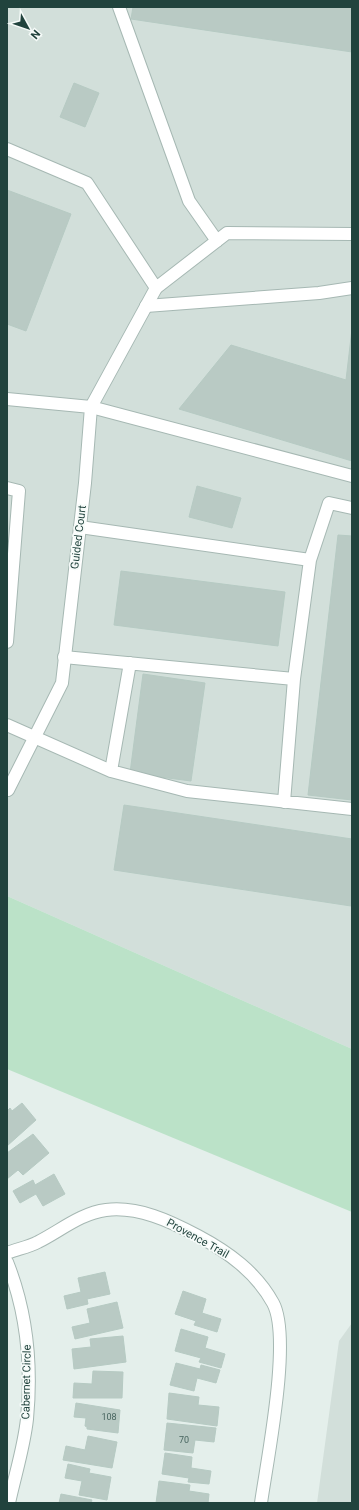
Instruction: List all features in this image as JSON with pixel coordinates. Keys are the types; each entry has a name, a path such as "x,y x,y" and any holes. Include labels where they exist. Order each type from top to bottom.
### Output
{"street":[{"path":"119,7 189,201 217,241"},
{"path":"7,149 87,183 156,288 227,234 352,234"},
{"name":"Guided Court","path":"7,790 62,682 80,527 91,407 156,288"},
{"path":"146,306 319,293 352,288"},
{"path":"7,399 91,407 352,476"},
{"path":"7,488 19,491 7,642"},
{"path":"284,802 294,679 310,560 329,503 352,508"},
{"path":"80,527 310,560"},
{"path":"64,657 294,679"},
{"path":"111,771 130,663"},
{"path":"7,725 35,736 111,771 187,791 352,809"},
{"name":"Provence Trail","path":"7,1253 37,1242 84,1216 106,1210 131,1210 160,1218 219,1248 241,1262 274,1304 280,1331 280,1365 261,1503"},
{"name":"Cabernet Circle","path":"7,1262 12,1274 24,1324 29,1353 27,1420 9,1503"}],"shaded area":[{"path":"7,7 352,7 352,1049 7,896"},
{"path":"352,1323 352,1503 317,1503 339,1341"}],"green space":[{"path":"7,896 352,1049 352,1212 7,1069"}],"building":[{"path":"133,7 352,7 352,52 131,19"},
{"path":"74,83 99,93 85,127 60,117"},
{"path":"7,190 71,214 26,331 7,324"},
{"path":"352,329 352,461 179,409 231,345 346,380"},
{"path":"197,486 241,498 232,528 189,517"},
{"path":"338,535 352,536 352,800 308,795"},
{"path":"121,571 285,592 278,646 114,625"},
{"path":"143,674 205,683 191,781 130,773"},
{"path":"124,805 352,839 351,906 114,870"},
{"path":"22,1103 36,1120 7,1146 7,1111 10,1108 12,1111"},
{"path":"33,1134 49,1153 23,1175 18,1170 7,1179 7,1153"},
{"path":"54,1174 65,1194 43,1206 36,1194 20,1203 13,1191 33,1180 35,1185"},
{"path":"105,1272 110,1294 87,1299 88,1304 67,1309 64,1296 81,1292 78,1278"},
{"path":"183,1291 206,1299 202,1313 221,1319 217,1332 194,1325 196,1321 175,1314"},
{"path":"117,1302 123,1328 75,1339 72,1327 90,1323 87,1309"},
{"path":"181,1329 208,1337 205,1348 225,1354 221,1368 199,1362 201,1358 175,1351"},
{"path":"123,1336 126,1362 74,1369 72,1349 91,1347 90,1339"},
{"path":"176,1363 200,1369 201,1365 220,1370 216,1383 197,1378 194,1391 170,1385"},
{"path":"93,1371 123,1372 122,1398 73,1398 74,1383 92,1384"},
{"path":"169,1393 199,1397 198,1405 219,1407 217,1426 167,1419"},
{"path":"76,1403 120,1410 118,1433 87,1429 85,1426 86,1418 74,1417"},
{"path":"167,1423 216,1428 214,1442 195,1440 193,1453 164,1450"},
{"path":"88,1436 117,1442 112,1468 63,1460 66,1446 85,1450"},
{"path":"165,1453 192,1457 191,1468 211,1471 209,1484 188,1482 189,1478 162,1474"},
{"path":"68,1464 90,1469 89,1473 111,1477 107,1500 79,1495 82,1481 65,1478"},
{"path":"159,1481 190,1485 189,1491 209,1494 208,1503 156,1503"},
{"path":"61,1494 92,1500 91,1502 95,1503 59,1503"}]}
